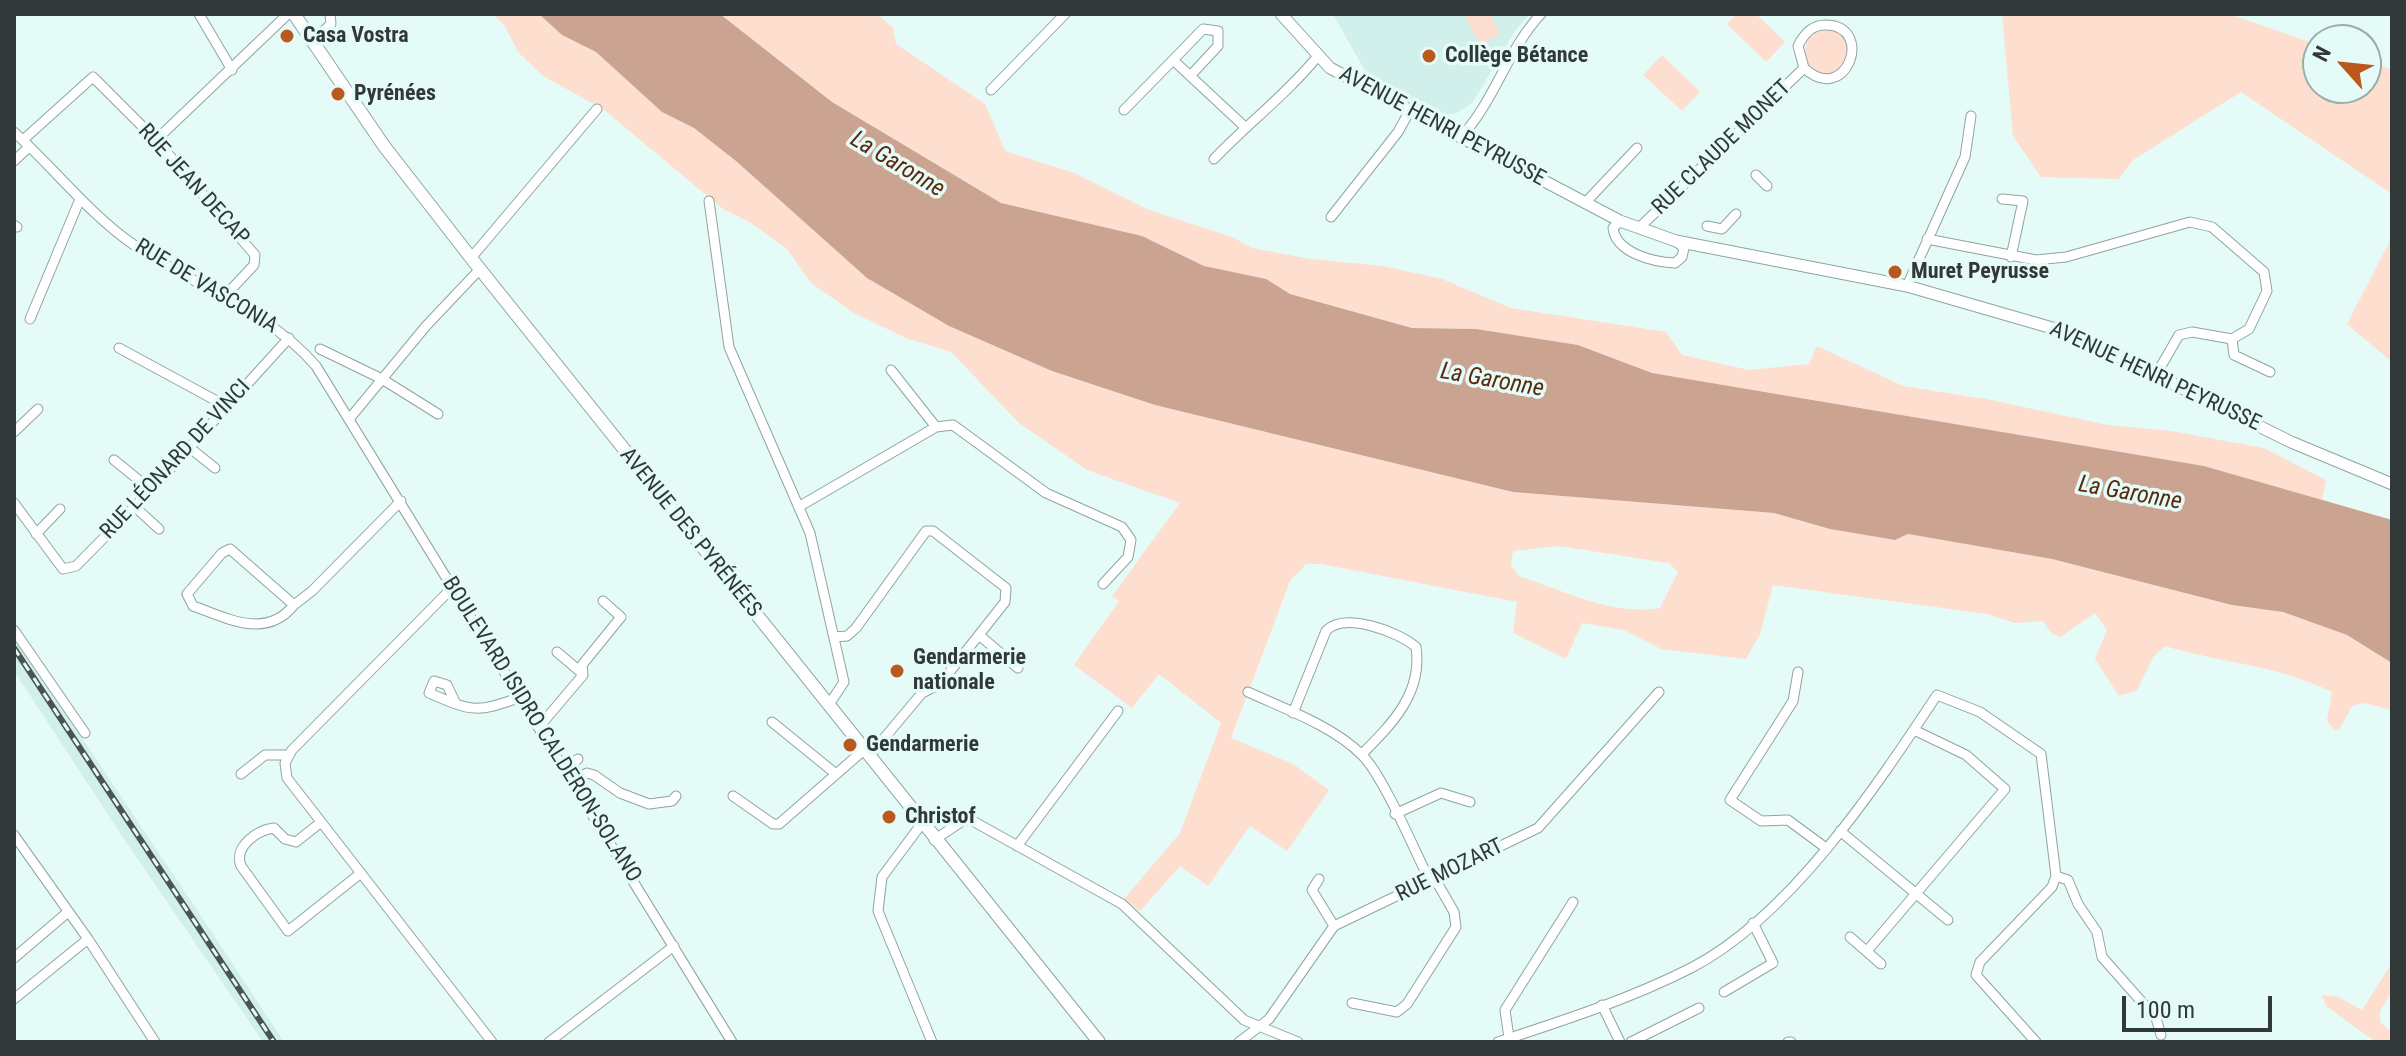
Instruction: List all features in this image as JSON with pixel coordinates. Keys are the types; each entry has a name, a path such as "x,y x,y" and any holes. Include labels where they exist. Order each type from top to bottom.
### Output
{"main road":[{"name":"AVENUE DES PYRÉNÉES","path":"294,14 384,146 471,258 685,528 830,703 934,840 1099,1042"}],"street":[{"path":"199,14 232,70"},
{"path":"156,140 288,14"},
{"path":"991,90 1065,14"},
{"name":"AVENUE HENRI PEYRUSSE","path":"1281,14 1317,57 1409,112 1620,221 1676,241 1907,286 2073,334 2291,442 2392,484"},
{"path":"1460,138 1486,102 1520,38 1541,14"},
{"path":"312,41 331,24 333,16"},
{"name":"RUE CLAUDE MONET","path":"1822,24 1835,25 1849,37 1853,54 1846,70 1830,79 1813,76 1804,68 1798,46 1806,32 1822,24"},
{"path":"1124,110 1203,29 1218,31 1218,46 1190,76"},
{"path":"1214,159 1245,127 1269,109 1317,57"},
{"path":"1173,60 1245,127"},
{"name":"RUE CLAUDE MONET","path":"1639,228 1804,68"},
{"name":"RUE JEAN DECAP","path":"26,143 93,77 156,140 255,255 254,265 224,297"},
{"path":"471,258 597,109"},
{"path":"1331,217 1398,132 1409,112"},
{"path":"1907,286 1965,157 1971,116"},
{"name":"RUE DE VASCONIA","path":"14,132 80,199 134,245 289,338 316,366 350,418"},
{"path":"14,161 26,143"},
{"path":"1585,203 1637,148"},
{"path":"1756,175 1767,186"},
{"path":"30,319 80,199"},
{"path":"2002,199 2023,201 2011,257"},
{"path":"709,201 729,347 800,506 834,637 844,682 830,703"},
{"path":"1701,246 1708,224 1722,229 1736,214"},
{"path":"1620,221 1613,228 1614,237 1622,246 1648,258 1675,263 1682,257 1684,248 1676,241"},
{"path":"1927,239 2036,260 2066,257 2190,222 2212,227 2264,272 2267,291 2249,329 2232,339 2192,332 2179,335 2157,373"},
{"path":"350,418 480,269"},
{"name":"RUE LÉONARD DE VINCI","path":"36,534 63,569 76,566 151,490 289,338"},
{"path":"2232,339 2234,355 2270,372"},
{"path":"119,348 226,406"},
{"path":"320,349 382,379 438,414"},
{"path":"891,370 936,427"},
{"path":"14,432 38,409"},
{"name":"BOULEVARD ISIDRO CALDERON-SOLANO","path":"350,418 732,1042"},
{"path":"800,506 936,427 953,425 1046,493 1122,527 1131,540 1128,557 1103,584"},
{"path":"190,448 215,468"},
{"path":"114,460 151,490"},
{"path":"294,605 230,549 222,553 187,594 193,606 251,625 274,621 312,591 401,501"},
{"path":"14,503 36,534 60,509"},
{"path":"135,507 159,529"},
{"path":"733,796 776,824 868,752 922,693 940,684 1005,602 1006,588 930,530 918,537 853,632 834,637"},
{"path":"453,587 287,759 287,778 492,1042"},
{"path":"539,727 583,674 582,665 621,617 603,601"},
{"path":"1293,713 1332,624 1347,622 1405,637 1416,647 1419,666 1407,700 1398,718 1362,754"},
{"path":"14,630 85,733"},
{"path":"979,635 1018,668"},
{"path":"557,652 583,674"},
{"path":"1798,672 1793,701 1730,800 1761,821 1788,820 1826,848"},
{"path":"1248,692 1293,713 1362,754 1379,778 1395,814 1432,880 1454,912 1456,927 1407,1004 1397,1012 1352,1003"},
{"name":"RUE MOZART","path":"1334,926 1538,828 1659,692"},
{"path":"1498,1042 1602,1005 1693,967 1753,923 1840,831 1937,695 1980,712 2041,754 2056,876 2052,887 1980,962 1976,975 2036,1042"},
{"path":"456,704 480,712 521,697"},
{"path":"1017,846 1118,711"},
{"path":"772,722 836,774"},
{"path":"1867,951 2005,789 1966,755 1914,730"},
{"path":"241,774 265,755 287,759"},
{"path":"565,768 578,759"},
{"path":"572,780 587,773 594,775 620,793 649,804 672,801 676,796"},
{"path":"1395,814 1441,793 1470,802"},
{"path":"934,840 964,820 1122,904 1244,1020 1298,1042"},
{"path":"923,822 882,877 878,911 932,1042"},
{"path":"320,823 296,842 285,839 274,828 262,830 240,849 238,859 241,866 288,931 361,873"},
{"path":"1840,831 1948,920"},
{"path":"14,835 88,939 155,1042"},
{"path":"2056,876 2068,880 2078,904 2097,932 2102,957 2156,1018 2161,1035"},
{"path":"1239,1042 1278,1008 1334,926 1312,890 1319,879"},
{"path":"1509,1038 1505,1010 1573,902"},
{"path":"14,958 68,912"},
{"path":"1724,992 1773,963 1753,923"},
{"path":"1850,937 1881,964"},
{"path":"14,999 88,939"},
{"path":"549,1042 674,946"},
{"path":"1602,1005 1620,1042"},
{"path":"1631,1042 1699,1008"}],"shaded area":[{"path":"493,14 539,14 562,35 596,52 662,112 694,128 736,161 867,278 949,326 1052,371 1155,405 1513,492 1774,513 1830,529 1895,540 1908,534 2052,559 2232,605 2283,612 2347,635 2392,663 2392,710 2363,703 2352,706 2339,730 2334,730 2327,721 2332,692 2270,670 2165,646 2153,657 2137,690 2119,696 2095,659 2107,630 2095,613 2060,637 2051,633 2043,621 2015,623 1987,614 1773,585 1760,634 1746,659 1661,649 1624,630 1582,623 1566,659 1513,633 1517,602 1321,564 1306,564 1290,581 1231,738 1293,764 1329,790 1287,851 1250,826 1208,886 1180,866 1140,911 1124,899 1180,833 1221,723 1159,674 1132,708 1074,665 1119,601 1112,596 1180,503 1087,470 1019,423 951,352 906,338 854,313 811,283 787,249 751,223 723,209 603,109 543,76 519,53 504,25","holes":["1559,546 1669,563 1678,572 1660,608 1642,610 1571,595 1519,576 1511,566 1513,551"]},
{"path":"720,14 877,14 893,28 896,44 985,104 1005,151 1074,173 1149,210 1232,237 1252,248 1310,259 1383,266 1442,279 1511,308 1666,332 1682,355 1749,370 1809,364 1817,346 1903,386 1991,400 2108,425 2171,431 2264,448 2326,480 2322,500 2204,466 1652,373 1578,345 1476,329 1412,328 1290,294 1265,279 1204,266 1142,236 1001,203 832,102"},
{"name":"Collège Bétance","path":"1333,14 1530,14 1515,31 1473,102 1457,113 1441,115 1370,80"},
{"path":"1464,14 1490,14 1500,34 1480,45"},
{"path":"1736,14 1756,14 1785,42 1766,62 1727,24"},
{"path":"2002,14 2229,14 2302,39 2302,104 2382,104 2382,66 2391,69 2392,194 2241,92 2133,160 2119,179 2041,177 2013,136"},
{"path":"1827,30 1843,36 1849,52 1843,68 1827,74 1811,68 1805,52 1811,36"},
{"path":"1662,55 1700,92 1682,111 1643,75"},
{"path":"2392,237 2392,362 2347,324"},
{"path":"14,636 284,1042 263,1042 126,842 14,671"},
{"path":"2392,963 2392,991 2380,1011 2380,1022 2392,1032 2392,1042 2376,1042 2326,1006 2322,995 2338,997 2362,1010"}],"water":[{"name":"La Garonne","path":"539,14 720,14 832,102 1001,203 1142,236 1204,266 1266,279 1290,294 1412,328 1476,329 1578,345 1652,373 2204,466 2392,520 2392,663 2347,635 2283,612 2232,605 2052,559 1908,534 1895,540 1830,529 1774,513 1513,492 1155,405 1052,371 949,326 867,278 736,161 694,128 662,112 596,52 562,35"}],"railway":[{"path":"14,648 274,1042"}],"place":[{"name":"Casa Vostra","path":"287,36"},
{"name":"Collège Bétance","path":"1429,56"},
{"name":"Pyrénées","path":"338,94"},
{"name":"Muret Peyrusse","path":"1895,272"},
{"name":"Gendarmerie nationale","path":"897,671"},
{"name":"Gendarmerie","path":"850,745"},
{"name":"Christof","path":"889,817"}]}
